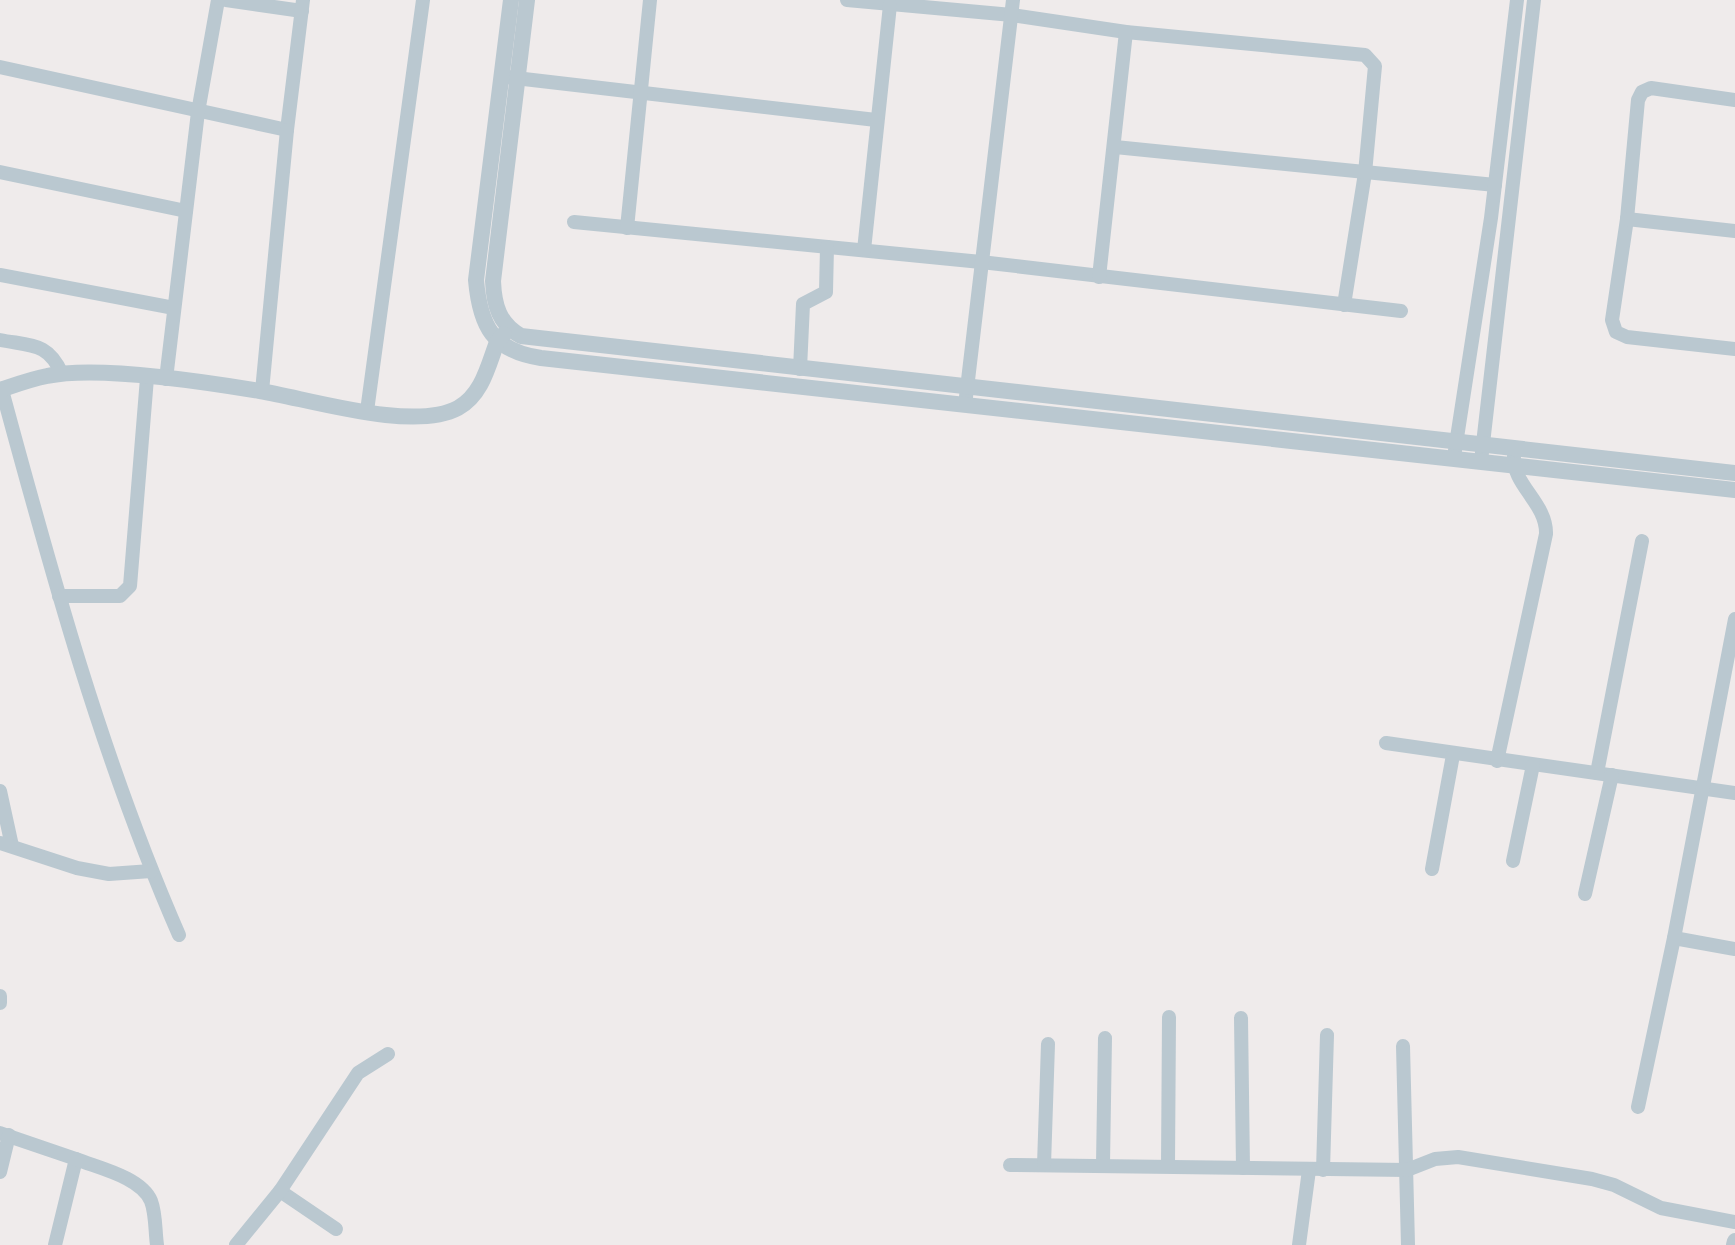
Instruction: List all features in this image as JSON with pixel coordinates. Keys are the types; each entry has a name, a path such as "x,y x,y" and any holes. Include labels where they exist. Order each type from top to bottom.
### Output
{"street":[{"path":"166,379 198,112 218,0"},
{"path":"226,0 303,5 287,130 262,391"},
{"path":"367,411 423,0"},
{"path":"511,0 510,78 493,281 503,335 511,351 541,358 966,396 1455,449 1735,490"},
{"path":"510,78 527,0"},
{"path":"627,228 650,0"},
{"path":"847,0 890,5 1012,7 1126,32 1365,55 1375,66 1365,173 1344,305"},
{"path":"1455,449 1495,185 1517,0"},
{"path":"1482,453 1534,0"},
{"path":"864,250 890,5"},
{"path":"966,396 1012,7"},
{"path":"1099,277 1126,32"},
{"path":"0,67 287,130"},
{"path":"510,78 876,120"},
{"path":"1735,100 1651,88 1642,92 1638,100 1627,219 1612,320 1616,332 1627,337 1735,349"},
{"path":"1115,147 1495,185"},
{"path":"0,172 186,211"},
{"path":"1627,219 1735,231"},
{"path":"574,222 981,262 1401,311"},
{"path":"800,369 803,304 826,292 827,247"},
{"path":"0,275 174,308"},
{"path":"179,935 151,871 89,699 1,390 62,374 166,379 262,391 367,411 418,417 455,410 473,398 503,335"},
{"path":"503,335 800,369 966,396"},
{"path":"0,340 43,348 55,358 62,374"},
{"path":"59,596 120,596 130,586 147,378"},
{"path":"1514,458 1735,473"},
{"path":"1497,761 1546,534 1543,510 1514,458"},
{"path":"1585,894 1642,541"},
{"path":"1638,1107 1735,619"},
{"path":"1386,743 1735,793"},
{"path":"1432,869 1453,755"},
{"path":"1513,861 1533,765"},
{"path":"0,791 6,845 77,868 109,874 151,871"},
{"path":"1674,938 1735,949"},
{"path":"0,996 0,1003"},
{"path":"1168,1164 1169,1017"},
{"path":"1241,1018 1243,1168"},
{"path":"1299,1245 1316,1170 1327,1035"},
{"path":"1103,1164 1105,1038"},
{"path":"1044,1165 1048,1044"},
{"path":"1403,1046 1408,1245"},
{"path":"236,1245 280,1191 358,1073 388,1054"},
{"path":"0,1172 5,1134 120,1176 146,1192 152,1204 157,1245"},
{"path":"1010,1165 1168,1164 1407,1170 1435,1159 1458,1157 1592,1179 1614,1185 1661,1208 1735,1222"},
{"path":"55,1245 83,1162"},
{"path":"280,1191 336,1229"}]}
